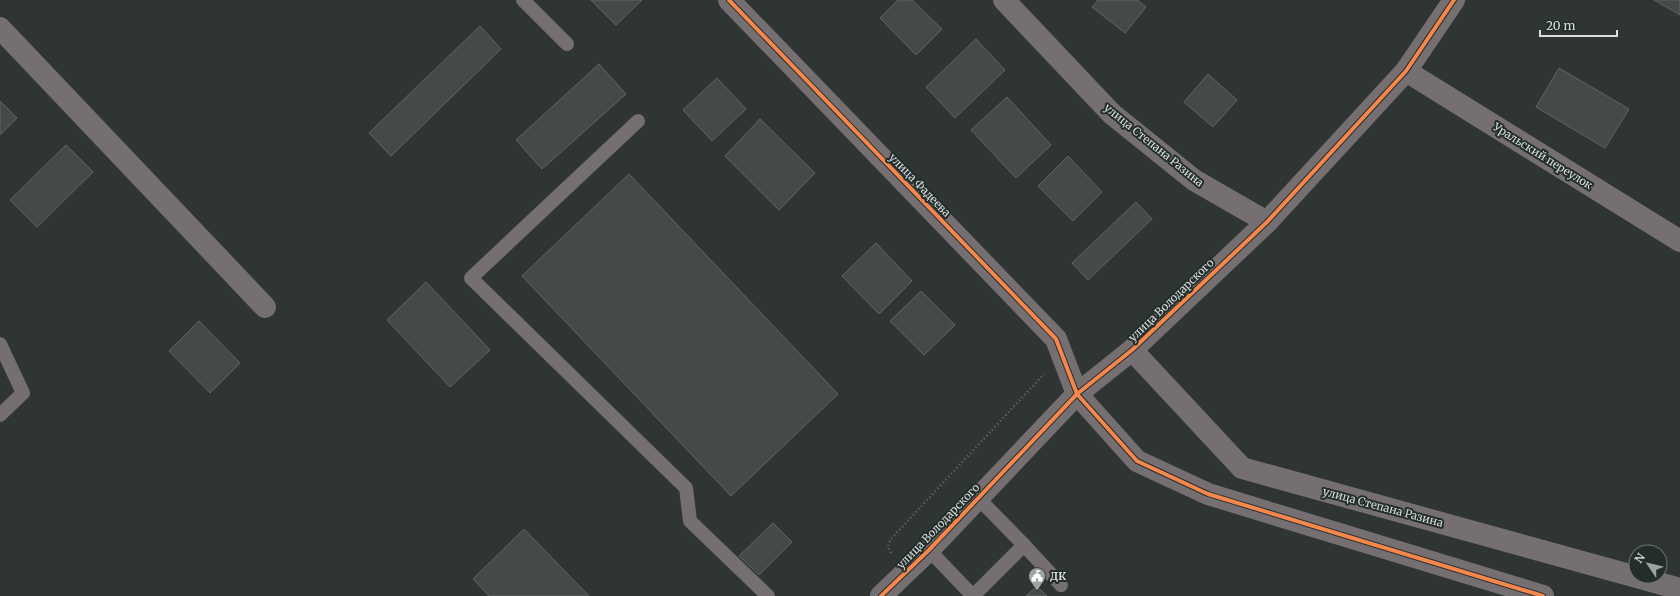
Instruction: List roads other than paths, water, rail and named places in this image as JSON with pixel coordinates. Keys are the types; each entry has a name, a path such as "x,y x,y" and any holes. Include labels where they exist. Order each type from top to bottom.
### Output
{"street":[{"name":"улица Фадеева","path":"729,0 1056,339 1077,394"},
{"name":"улица Степана Разина","path":"1004,0 1112,114 1194,180 1267,222"},
{"name":"улица Володарского","path":"881,596 929,550 1077,394 1132,350 1267,222 1406,72 1454,0"},
{"path":"0,28 265,307"},
{"name":"Уральский переулок","path":"1406,72 1680,241"},
{"name":"улица Степана Разина","path":"1132,350 1242,468 1680,589"},
{"path":"1077,394 1137,461 1208,494 1543,596"}],"lane":[{"path":"523,0 567,44"},
{"path":"638,121 471,278 686,488 690,521 768,596"},
{"path":"0,344 23,394 0,415"},
{"path":"978,498 1061,585"},
{"path":"929,550 973,596 1024,545"}],"place":[{"name":"ДК","path":"1037,591"}]}
